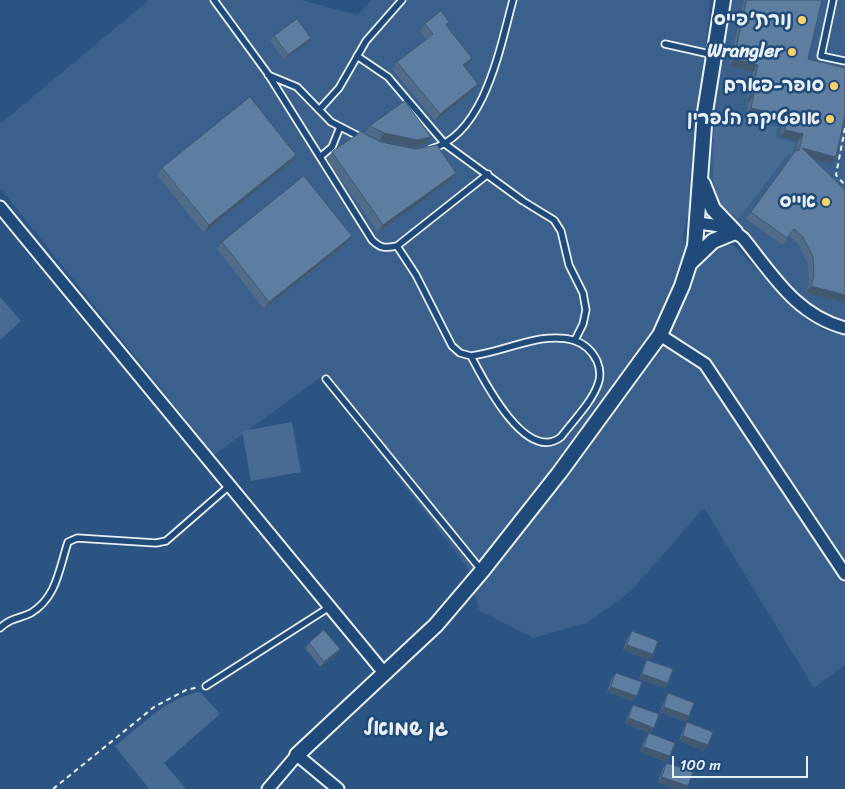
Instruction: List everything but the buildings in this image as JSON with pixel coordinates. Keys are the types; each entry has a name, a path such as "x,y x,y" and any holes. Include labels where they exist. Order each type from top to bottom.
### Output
{"street":[{"path":"268,789 297,755 423,639 482,571 560,472 660,335 690,263 698,223 705,112 723,0"},
{"path":"701,178 705,193 713,209 743,238 789,294 808,313 817,319 845,328"},
{"path":"0,207 228,487 385,674"},
{"path":"698,223 716,225 735,232"},
{"path":"690,263 713,241 735,232"},
{"path":"660,335 705,364 845,574"},
{"path":"297,755 338,789"}],"lane":[{"path":"214,0 268,74 372,240 385,248 397,246 488,174"},
{"path":"319,110 339,88 366,41 402,0"},
{"path":"424,151 445,144 468,124 497,58 513,0"},
{"path":"833,0 820,56 845,61"},
{"path":"665,44 715,55"},
{"path":"357,56 388,77 445,144 523,201 554,220 561,231 570,265 583,293 586,310 583,324 575,340"},
{"path":"268,74 297,87 319,110 340,127 367,140"},
{"path":"320,157 332,147 340,127"},
{"path":"397,246 416,275 452,346 460,353 471,356 543,339 561,337 575,340 591,352 599,369 600,379 593,394 561,437 554,442 546,443 528,437 516,427 471,356"},
{"path":"326,379 482,571"},
{"path":"0,628 14,617 29,614 44,603 58,580 68,542 78,538 156,543 166,541 228,487"},
{"path":"206,686 328,608"}],"path":[{"path":"845,128 836,175 845,185"},
{"path":"53,789 154,708 186,690 206,686"}],"shaded area":[{"path":"149,0 301,0 358,15 371,0 710,0 693,194 682,241 733,245 805,319 826,331 845,335 845,665 814,688 704,508 631,591 587,623 533,638 479,610 467,567 321,377 214,455 0,188 0,124"},
{"path":"732,0 845,0 845,332 830,329 809,318 715,201 710,181 714,109"},
{"path":"715,111 777,127 776,138 795,143 792,154 788,154 738,219 717,201 713,180"},
{"path":"0,297 21,321 0,340"},
{"path":"292,422 301,472 251,481 242,431"},
{"path":"200,692 220,714 164,763 186,789 149,789 115,746 165,706 188,695"}],"place":[{"name":"נורת'פייס","path":"802,20"},
{"name":"Wrangler","path":"792,52"},
{"name":"סופר-פארם","path":"834,86"},
{"name":"אופטיקה הלפרין","path":"830,119"},
{"name":"אייס","path":"826,202"}],"district":[{"name":"גן שמואל","path":"406,730"}]}
